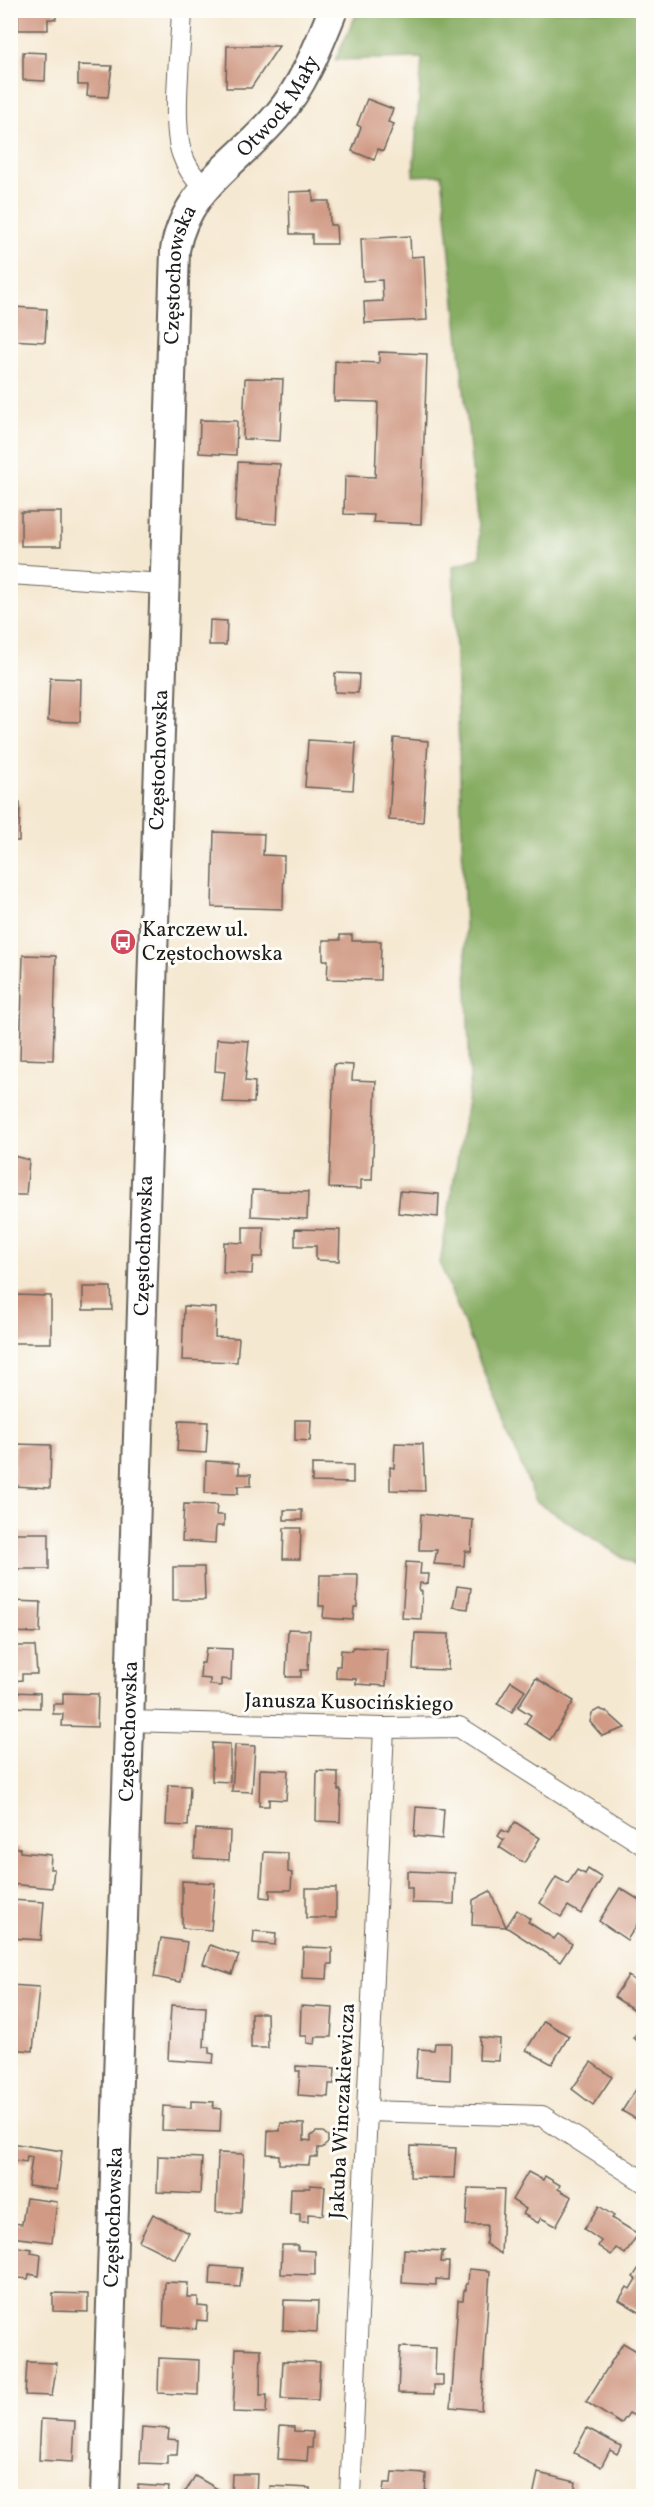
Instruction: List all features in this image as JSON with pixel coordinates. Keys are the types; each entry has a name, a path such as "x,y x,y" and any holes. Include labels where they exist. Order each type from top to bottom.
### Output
{"main road":[{"name":"Otwock Mały","path":"204,188 262,132 287,104 306,74 333,10"},
{"name":"Częstochowska","path":"105,2496 174,250 183,218 204,188"}],"street":[{"name":"Częstochowska","path":"182,10 177,118 179,140 182,155 204,188"},
{"path":"10,574 164,584"},
{"name":"Janusza Kusocińskiego","path":"128,1721 384,1728 459,1727 644,1845"},
{"name":"Jakuba Winczakiewicza","path":"350,2496 384,1728"},
{"path":"366,2111 542,2116 644,2182"}],"green space":[{"path":"358,11 643,11 643,1571 536,1501 440,1264 470,1083 453,566 481,557 442,175 413,176 422,58 335,60"}],"building":[{"path":"18,10 56,10 56,19 48,19 48,30 18,30"},
{"path":"227,46 279,46 251,88 226,88"},
{"path":"23,52 46,53 45,81 23,80"},
{"path":"78,65 112,66 108,97 87,96 88,85 78,85"},
{"path":"367,99 393,109 388,122 394,124 383,151 378,149 374,160 352,151 361,127 357,125"},
{"path":"313,191 313,201 329,201 330,225 336,225 337,244 312,244 312,234 290,234 289,192"},
{"path":"410,236 411,257 424,256 427,320 365,323 364,302 383,301 382,280 363,281 361,239"},
{"path":"12,307 47,309 45,342 10,340"},
{"path":"379,352 427,354 421,524 373,522 374,515 344,514 345,476 375,477 378,402 334,401 335,361 379,363"},
{"path":"245,378 283,379 280,441 243,439"},
{"path":"200,420 237,421 236,455 199,453"},
{"path":"238,462 280,464 277,524 235,521"},
{"path":"21,512 61,512 61,546 21,546"},
{"path":"210,620 227,621 226,645 209,645"},
{"path":"335,673 359,674 358,693 335,692"},
{"path":"50,678 81,679 80,722 48,721"},
{"path":"394,738 428,741 423,822 389,820"},
{"path":"308,740 356,743 353,790 305,787"},
{"path":"10,803 20,803 19,841 10,841"},
{"path":"214,832 264,834 263,855 284,856 283,909 212,907"},
{"path":"340,935 352,935 352,941 381,941 380,980 327,979 328,960 323,960 323,940 340,940"},
{"path":"23,955 56,956 53,1060 20,1059"},
{"path":"217,1039 249,1041 245,1081 255,1082 254,1103 222,1102 225,1072 215,1071"},
{"path":"334,1064 353,1065 352,1080 376,1081 372,1180 361,1180 361,1189 329,1188"},
{"path":"10,1155 29,1160 26,1195 10,1195"},
{"path":"252,1190 308,1192 307,1219 251,1216"},
{"path":"400,1191 439,1194 438,1217 398,1213"},
{"path":"243,1227 264,1227 263,1257 253,1257 252,1274 223,1273 224,1242 243,1243"},
{"path":"295,1229 340,1230 339,1261 316,1260 316,1246 295,1246"},
{"path":"83,1287 111,1287 112,1310 83,1310"},
{"path":"11,1295 51,1296 51,1343 11,1343"},
{"path":"184,1306 216,1308 215,1337 239,1338 237,1362 182,1360"},
{"path":"295,1420 311,1420 310,1441 295,1440"},
{"path":"179,1421 208,1422 206,1453 177,1451"},
{"path":"395,1443 423,1444 425,1491 390,1490 390,1467 394,1468"},
{"path":"15,1444 51,1445 50,1488 13,1486"},
{"path":"206,1461 239,1463 239,1474 251,1474 251,1486 238,1486 238,1494 205,1493"},
{"path":"312,1464 353,1465 353,1483 312,1482"},
{"path":"184,1504 217,1505 216,1515 224,1515 224,1526 216,1526 215,1543 182,1541"},
{"path":"284,1510 302,1510 302,1520 284,1520"},
{"path":"421,1514 473,1520 471,1552 465,1551 464,1566 434,1564 437,1550 419,1550"},
{"path":"284,1528 301,1528 300,1559 283,1559"},
{"path":"15,1533 49,1533 49,1569 15,1569"},
{"path":"406,1562 421,1563 420,1574 429,1574 428,1584 420,1583 421,1619 402,1618"},
{"path":"173,1567 204,1567 205,1600 173,1600"},
{"path":"320,1575 358,1575 357,1607 354,1607 353,1620 323,1618 324,1606 319,1606"},
{"path":"457,1586 471,1588 468,1609 453,1607"},
{"path":"10,1601 41,1602 40,1633 10,1632"},
{"path":"288,1629 310,1630 308,1670 301,1670 301,1677 286,1677"},
{"path":"415,1633 449,1634 448,1670 413,1669"},
{"path":"10,1646 35,1646 37,1674 22,1674 22,1680 14,1681 14,1674 10,1674"},
{"path":"353,1647 388,1649 386,1686 356,1684 356,1679 336,1678 336,1666 340,1666 341,1650 352,1651"},
{"path":"206,1648 232,1649 231,1680 221,1679 221,1686 210,1685 210,1679 200,1678 201,1663 204,1663"},
{"path":"536,1678 574,1701 550,1740 525,1724 531,1715 518,1707"},
{"path":"511,1681 525,1690 512,1712 497,1704"},
{"path":"10,1692 40,1693 40,1708 10,1707"},
{"path":"63,1693 98,1694 97,1727 62,1726 63,1714 53,1714 53,1704 63,1704"},
{"path":"599,1709 607,1712 625,1728 602,1736 590,1722 592,1713"},
{"path":"212,1743 230,1744 230,1782 212,1781"},
{"path":"235,1745 255,1746 252,1792 232,1791"},
{"path":"260,1769 288,1770 286,1800 269,1799 269,1806 259,1806"},
{"path":"317,1771 338,1772 338,1790 341,1790 340,1822 316,1821"},
{"path":"168,1785 190,1786 188,1826 166,1825"},
{"path":"416,1807 444,1809 442,1839 414,1836"},
{"path":"515,1822 540,1838 524,1863 499,1847 504,1840 498,1836 502,1830 508,1833"},
{"path":"196,1829 230,1831 229,1860 194,1858"},
{"path":"10,1847 20,1848 20,1852 51,1855 50,1869 54,1869 52,1888 10,1884"},
{"path":"264,1852 288,1853 288,1872 292,1873 291,1890 270,1890 270,1898 261,1897"},
{"path":"588,1869 602,1878 581,1914 568,1906 561,1917 540,1903 556,1877 568,1884 577,1870 585,1874"},
{"path":"407,1871 455,1873 454,1904 412,1903 412,1888 407,1888"},
{"path":"182,1881 215,1883 211,1930 182,1928"},
{"path":"306,1888 336,1888 336,1918 306,1918"},
{"path":"620,1888 644,1903 644,1914 627,1940 599,1921"},
{"path":"490,1891 506,1927 472,1925 473,1900"},
{"path":"10,1900 44,1902 41,1940 10,1938"},
{"path":"517,1910 530,1919 528,1922 554,1939 558,1934 572,1944 560,1962 506,1927"},
{"path":"254,1931 276,1933 275,1945 253,1943"},
{"path":"161,1938 187,1942 181,1982 154,1977"},
{"path":"210,1945 239,1955 232,1974 203,1964"},
{"path":"303,1947 332,1948 332,1964 328,1964 327,1979 302,1978"},
{"path":"628,1976 642,1985 638,1991 644,1994 644,2016 614,1997"},
{"path":"10,1985 39,1987 33,2051 10,2049"},
{"path":"171,2005 206,2007 204,2047 209,2047 209,2053 214,2054 213,2063 168,2060"},
{"path":"301,2006 333,2008 331,2037 316,2037 315,2044 307,2043 307,2036 300,2036"},
{"path":"251,2013 267,2013 268,2048 251,2048"},
{"path":"544,2021 569,2036 552,2064 526,2050"},
{"path":"644,2023 644,2045 633,2038"},
{"path":"480,2037 500,2039 499,2061 479,2060"},
{"path":"435,2043 451,2043 450,2080 416,2078 418,2049 434,2050"},
{"path":"591,2062 612,2077 593,2105 572,2089"},
{"path":"296,2066 335,2068 334,2084 329,2084 328,2097 298,2095 300,2071 296,2071"},
{"path":"642,2080 644,2118 638,2115 636,2119 622,2111"},
{"path":"191,2101 214,2102 213,2108 221,2109 220,2132 162,2130 163,2106 191,2108"},
{"path":"281,2123 304,2124 304,2140 311,2141 311,2136 316,2132 323,2132 328,2136 328,2143 318,2148 317,2157 310,2157 309,2165 279,2164 279,2155 267,2154 268,2130 280,2131"},
{"path":"10,2143 62,2151 57,2190 28,2186 32,2157 27,2156 26,2162 14,2160 15,2155 10,2154"},
{"path":"411,2146 456,2148 454,2178 410,2177"},
{"path":"218,2153 244,2154 241,2213 216,2212"},
{"path":"158,2156 202,2158 200,2194 157,2192"},
{"path":"528,2172 543,2180 545,2176 560,2185 558,2189 572,2197 556,2226 541,2218 538,2223 523,2214 526,2209 512,2200"},
{"path":"310,2185 325,2186 323,2215 308,2214 308,2222 300,2222 300,2214 290,2214 291,2188 310,2188"},
{"path":"468,2188 504,2189 501,2254 486,2244 487,2225 466,2225"},
{"path":"26,2198 57,2202 52,2242 10,2237 10,2223 22,2224"},
{"path":"599,2206 614,2216 612,2218 638,2234 625,2254 616,2248 611,2255 598,2246 601,2241 584,2229"},
{"path":"153,2214 189,2233 175,2259 139,2241"},
{"path":"282,2245 298,2245 298,2250 315,2251 315,2275 281,2274"},
{"path":"10,2246 32,2249 31,2253 41,2255 39,2276 29,2274 28,2279 10,2277"},
{"path":"404,2249 444,2251 441,2262 449,2262 448,2280 436,2279 436,2285 402,2283"},
{"path":"644,2260 644,2315 619,2300 627,2287 630,2289 636,2279 633,2277"},
{"path":"211,2266 242,2268 240,2287 210,2285"},
{"path":"469,2269 490,2271 481,2410 451,2407 458,2300 463,2300 464,2290 468,2284"},
{"path":"165,2282 188,2283 187,2297 198,2297 198,2306 208,2307 207,2321 197,2320 196,2329 163,2326"},
{"path":"53,2293 88,2294 88,2312 53,2311"},
{"path":"284,2300 318,2301 317,2332 283,2330"},
{"path":"623,2343 642,2354 638,2361 644,2364 644,2402 635,2416 629,2413 621,2424 586,2402"},
{"path":"400,2347 436,2348 435,2375 443,2375 443,2385 434,2385 434,2394 398,2393"},
{"path":"236,2348 261,2349 260,2395 267,2395 266,2413 233,2412"},
{"path":"159,2358 199,2360 198,2395 158,2393"},
{"path":"283,2361 320,2362 318,2400 281,2399"},
{"path":"27,2362 57,2363 52,2396 25,2395"},
{"path":"41,2419 75,2421 73,2462 39,2460"},
{"path":"280,2426 294,2427 294,2431 313,2432 312,2448 308,2448 307,2461 278,2459"},
{"path":"142,2427 169,2429 168,2439 178,2440 177,2455 167,2455 167,2464 140,2463"},
{"path":"587,2428 621,2446 617,2454 610,2450 601,2467 574,2453"},
{"path":"392,2472 426,2474 425,2496 391,2496 391,2493 383,2493 384,2483 391,2483"},
{"path":"538,2473 576,2482 575,2488 580,2489 578,2496 533,2496"},
{"path":"232,2474 257,2474 256,2496 231,2496"},
{"path":"195,2476 230,2496 188,2496 184,2494"},
{"path":"138,2485 169,2487 168,2496 137,2496"},
{"path":"270,2486 310,2488 310,2496 269,2496"}],"place":[{"name":"Karczew ul. Częstochowska","path":"123,942"}]}
